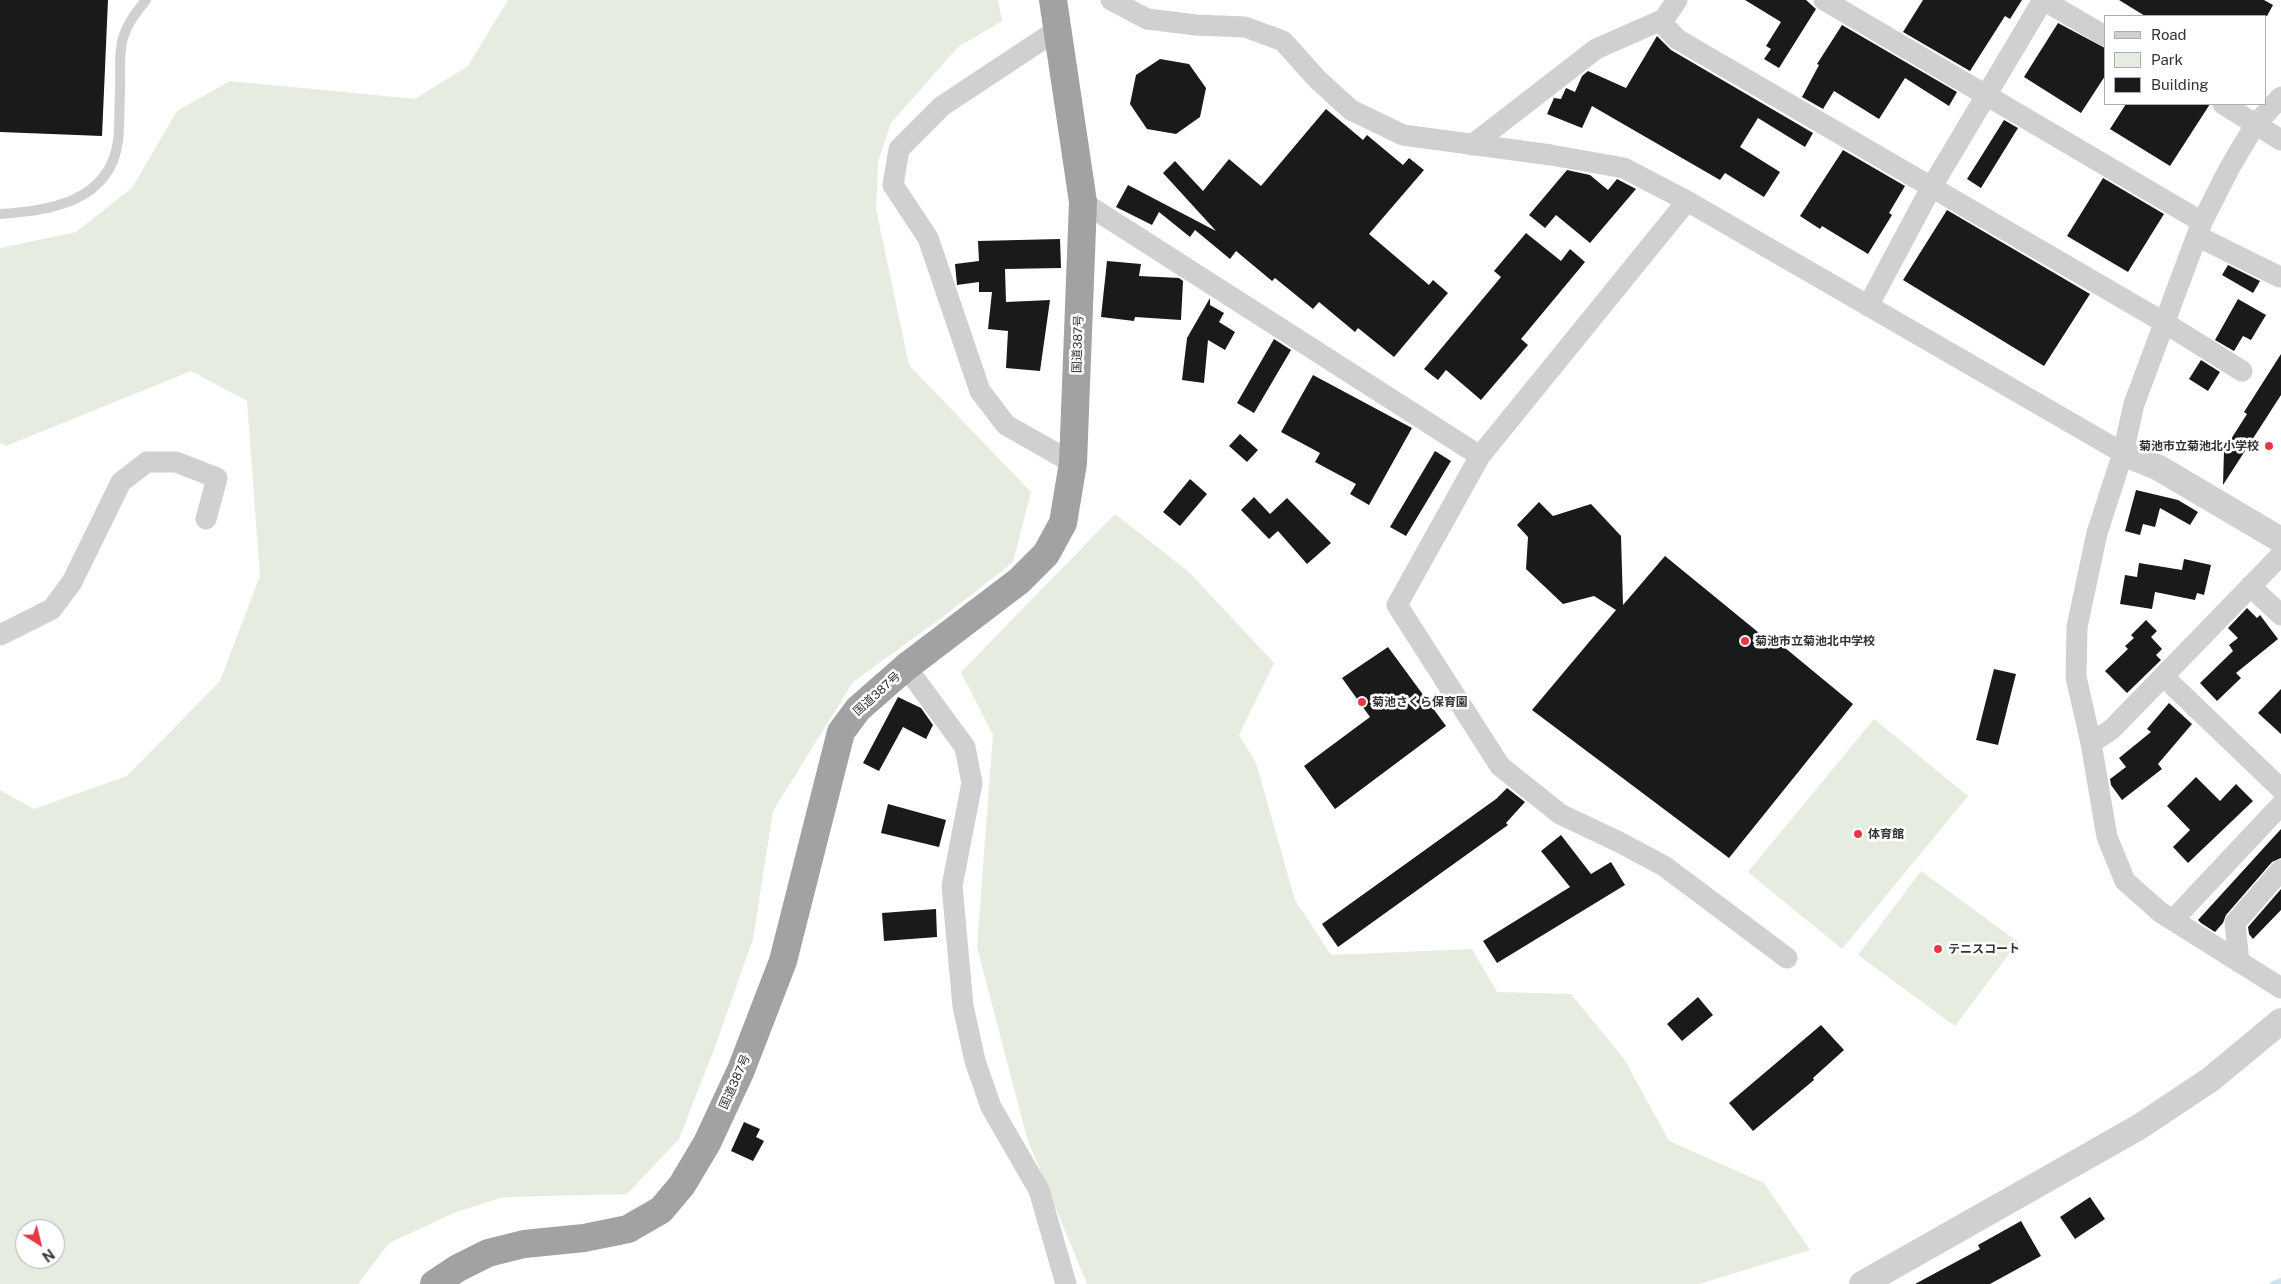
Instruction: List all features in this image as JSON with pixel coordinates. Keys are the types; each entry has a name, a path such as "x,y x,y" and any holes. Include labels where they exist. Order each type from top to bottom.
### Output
{"highway":[{"name":"国道387号","path":"434,1284 458,1268 488,1253 524,1244 584,1238 628,1229 661,1210 682,1185 707,1143 741,1070 783,961 841,732 858,709 906,668 1019,581 1046,554 1063,523 1073,463 1082,202 1053,0"}],"street":[{"path":"1111,0 1147,19 1196,25 1245,26 1283,41 1317,79 1351,110 1403,136 1550,155 1624,168 1687,201 2123,453 2159,468 2281,540"},
{"path":"1472,145 1596,49 1660,21 1677,0"},
{"path":"1824,0 1986,95 2199,229 2280,277"},
{"path":"1868,306 1931,188 2043,0 2104,35"},
{"path":"1660,21 1677,39 2165,324 2242,371"},
{"path":"1057,30 942,106 899,149 893,185 928,238 980,391 1006,425 1073,463"},
{"path":"2281,98 2255,125 2199,229 2134,404 2123,453 2097,533 2078,627 2076,677 2091,743 2107,837 2125,881 2173,920 2281,988"},
{"path":"2225,105 2281,140"},
{"path":"1687,201 1480,456 1397,605 1500,766 1560,814 1664,866 1787,958"},
{"path":"1082,202 1480,456"},
{"path":"0,635 52,609 72,582 121,482 147,462 176,462 217,478 206,519"},
{"path":"2091,743 2112,729 2281,555"},
{"path":"2250,586 2281,615"},
{"path":"906,668 965,747 972,783 952,886 963,1006 975,1061 992,1107 1039,1190 1066,1284"},
{"path":"2163,676 2281,789"},
{"path":"2173,920 2281,805"},
{"path":"2239,962 2235,923 2281,870"},
{"path":"1862,1284 2139,1126 2211,1079 2281,1021"}],"lane":[{"path":"0,214 57,206 87,194 99,183 107,170 118,142 122,41 133,15 146,0"}],"green space":[{"path":"508,0 998,0 1002,21 958,47 891,123 878,162 876,209 909,365 1031,492 1013,562 944,616 853,682 773,811 753,939 716,1044 679,1139 627,1194 504,1197 456,1212 389,1243 358,1284 0,1284 0,790 34,809 127,776 220,681 260,576 247,401 191,371 6,446 0,443 0,248 76,232 132,188 177,111 230,81 415,99 468,66"},
{"path":"1115,514 1189,572 1274,663 1239,735 1256,763 1295,900 1331,955 1472,949 1497,992 1571,994 1624,1059 1669,1141 1764,1183 1810,1250 1699,1284 1087,1284 1027,1138 977,947 993,735 961,672"},
{"name":"体育館","path":"1874,719 1968,796 1842,949 1748,872"},
{"name":"テニスコート","path":"1921,871 2018,942 1955,1026 1858,955"}],"building":[{"path":"0,0 108,0 102,136 0,132"},
{"path":"1745,0 1806,0 1816,9 1779,68 1764,59 1771,49 1766,46 1781,22"},
{"path":"1923,0 2022,0 2010,19 2005,16 1970,71 1903,32"},
{"path":"2119,0 2264,0 2273,5 2267,16 2143,15"},
{"path":"2058,23 2104,47 2104,78 2081,113 2024,77"},
{"path":"1842,25 1957,92 1949,106 1905,78 1879,119 1834,91 1823,109 1802,97 1819,65 1817,64"},
{"path":"1657,36 1671,50 1813,133 1805,147 1758,118 1740,147 1780,172 1764,197 1725,173 1720,180 1592,106 1582,128 1547,114 1554,98 1561,99 1566,88 1575,92 1582,76 1588,71 1626,88"},
{"path":"1160,59 1189,64 1206,88 1200,117 1176,134 1147,129 1130,104 1136,75"},
{"path":"2125,105 2209,105 2170,166 2110,129"},
{"path":"1326,109 1363,140 1367,135 1403,165 1409,158 1424,170 1369,234 1429,285 1433,280 1448,293 1394,357 1358,328 1355,332 1319,302 1313,309 1275,278 1272,281 1236,251 1230,259 1195,230 1190,237 1159,212 1152,225 1116,207 1128,185 1216,231 1163,173 1175,161 1203,191 1229,159 1261,186"},
{"path":"2004,120 2018,128 1981,188 1967,179"},
{"path":"1843,150 1905,186 1889,213 1892,215 1868,254 1822,226 1820,229 1800,216"},
{"path":"1567,170 1590,175 1608,190 1617,179 1636,189 1590,243 1556,215 1545,228 1529,215"},
{"path":"2103,178 2164,214 2128,272 2067,236"},
{"path":"1947,210 2090,294 2044,366 1903,280"},
{"path":"1526,233 1561,261 1570,249 1585,262 1521,339 1528,345 1481,400 1446,370 1438,380 1424,369 1501,277 1494,271"},
{"path":"1060,239 1061,268 1005,269 1006,302 1050,300 1040,371 1006,368 1008,331 988,329 992,292 979,292 979,282 957,285 955,264 979,261 978,241"},
{"path":"1107,261 1141,264 1139,276 1179,278 1183,281 1181,320 1135,317 1134,321 1101,317"},
{"path":"2228,265 2260,281 2253,293 2222,275"},
{"path":"1210,298 1210,305 1224,313 1219,322 1235,332 1225,350 1208,340 1204,383 1182,380 1187,338"},
{"path":"2238,299 2266,315 2251,340 2243,336 2234,351 2215,340"},
{"path":"1274,339 1291,350 1254,413 1237,403"},
{"path":"2281,354 2281,395 2223,485 2224,450 2247,414 2244,412"},
{"path":"2201,360 2220,372 2208,391 2189,379"},
{"path":"1313,375 1412,428 1369,505 1350,494 1356,484 1315,462 1320,453 1281,432"},
{"path":"1240,434 1258,450 1247,462 1229,446"},
{"path":"1435,451 1451,461 1406,536 1390,527"},
{"path":"1190,479 1207,494 1180,526 1163,512"},
{"path":"2136,490 2178,500 2198,512 2190,525 2160,508 2155,527 2143,524 2140,535 2125,531"},
{"path":"1254,497 1270,514 1287,498 1331,543 1307,564 1278,531 1269,539 1241,510"},
{"path":"1539,502 1553,516 1591,504 1621,536 1623,605 1665,556 1764,637 1767,633 1853,704 1729,858 1532,710 1616,610 1594,596 1563,604 1526,569 1528,537 1517,525"},
{"path":"2184,559 2211,565 2204,595 2197,593 2195,600 2155,592 2152,609 2120,604 2125,575 2137,577 2139,563 2182,570"},
{"path":"2247,608 2257,618 2260,615 2278,639 2236,673 2241,678 2217,701 2200,683 2233,651 2229,645 2238,638 2228,628"},
{"path":"2146,620 2157,631 2151,637 2162,649 2156,655 2161,660 2127,693 2105,671 2128,649 2125,646 2134,638 2131,635"},
{"path":"1388,647 1446,726 1335,809 1304,766 1370,717 1342,678"},
{"path":"1994,669 2016,674 1998,745 1976,740"},
{"path":"2281,689 2281,734 2258,713"},
{"path":"898,697 921,708 933,725 926,739 903,727 879,771 863,763"},
{"path":"2169,703 2192,724 2158,764 2162,769 2122,800 2111,785 2110,779 2126,767 2119,758 2151,732 2147,729"},
{"path":"2196,777 2220,801 2236,784 2253,801 2188,863 2173,847 2190,830 2167,806"},
{"path":"1507,788 1525,802 1506,823 1508,825 1338,947 1322,924 1496,799"},
{"path":"888,804 946,820 939,847 881,833"},
{"path":"2281,829 2281,858 2272,862 2226,915 2223,923 2215,932 2201,923 2198,920"},
{"path":"1561,835 1591,874 1611,862 1625,885 1497,963 1483,941 1570,887 1541,851"},
{"path":"2281,889 2281,910 2253,939 2249,934 2248,927"},
{"path":"936,909 937,937 884,941 882,913"},
{"path":"1698,997 1713,1015 1682,1041 1667,1024"},
{"path":"1821,1025 1844,1050 1813,1078 1814,1080 1753,1131 1729,1103"},
{"path":"744,1122 760,1129 756,1137 764,1141 753,1161 731,1151"},
{"path":"2090,1197 2105,1219 2075,1239 2060,1217"},
{"path":"2021,1221 2041,1256 1990,1284 1915,1284 1980,1249 1978,1245"}],"waterway":[{"path":"2273,1284 2281,1281"}],"place":[{"name":"菊池市立菊池北小学校","path":"2269,446"},
{"name":"菊池市立菊池北中学校","path":"1745,641"},
{"name":"菊池さくら保育園","path":"1362,702"},
{"name":"体育館","path":"1858,834"},
{"name":"テニスコート","path":"1938,949"}]}
